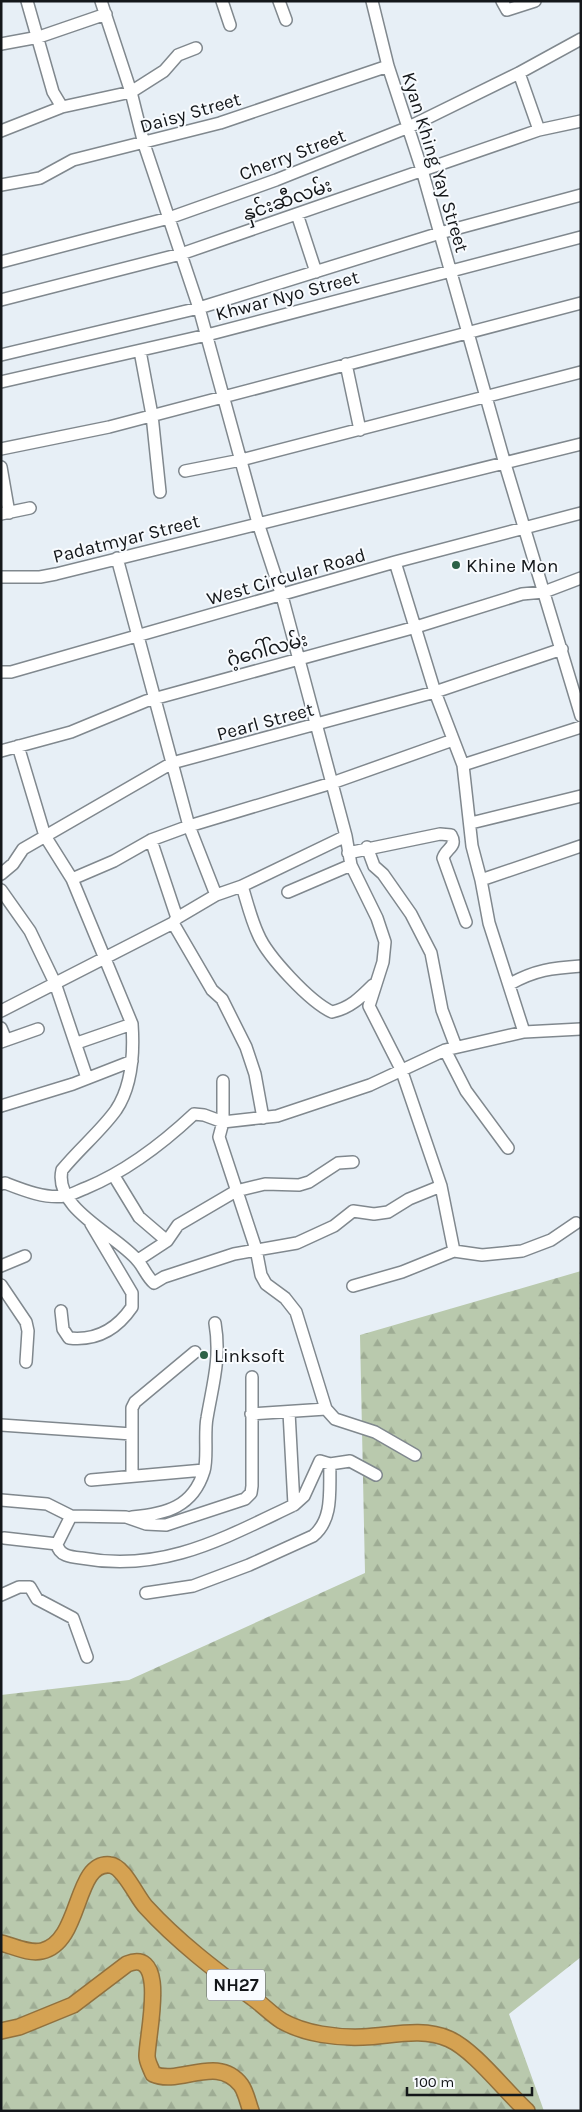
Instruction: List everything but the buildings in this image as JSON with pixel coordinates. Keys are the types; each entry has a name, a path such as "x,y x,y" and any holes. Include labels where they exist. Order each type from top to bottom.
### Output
{"highway":[{"name":"NH27","path":"1,1943 32,1952 42,1951 58,1942 74,1916 88,1879 101,1866 111,1865 120,1869 145,1906 202,1959 282,2021 304,2030 327,2035 362,2037 426,2033 449,2039 468,2052 527,2111"},
{"path":"1,2031 19,2027 73,2005 127,1964 135,1961 142,1962 149,1967 154,1982 147,2058 154,2074 162,2078 211,2070 228,2076 242,2085 251,2111"}],"street":[{"path":"27,1 39,37 53,92 62,107"},
{"path":"101,1 132,92 144,144 182,254 207,335 258,524 282,596 299,659 346,836 350,865 377,918 385,942 383,962 369,1006 401,1069 440,1186 454,1251"},
{"path":"222,1 230,25"},
{"path":"279,1 286,20"},
{"name":"Kyan Khing Yay Street","path":"372,1 388,66 422,170 505,464 581,716"},
{"path":"502,1 506,10 535,1"},
{"path":"1,44 39,37 106,14"},
{"name":"Cherry Street","path":"1,262 169,218 276,180 409,127 519,73 581,39"},
{"path":"1,130 62,107 132,92 164,71 178,55 196,48"},
{"name":"Daisy Street","path":"1,185 40,178 72,160 220,124 388,66"},
{"path":"519,73 539,130"},
{"name":"နှင်းဆီလမ်း","path":"1,300 182,254 539,130 581,121"},
{"path":"1,355 199,308 440,233 581,195"},
{"path":"297,214 316,272"},
{"name":"Khwar Nyo Street","path":"1,382 207,335 581,237"},
{"path":"1,449 76,435 581,303"},
{"path":"140,351 152,415 160,492"},
{"path":"346,364 360,430"},
{"path":"185,470 241,460 581,372"},
{"name":"Padatmyar Street","path":"1,577 40,577 581,444"},
{"path":"1,467 5,514 30,508"},
{"name":"West Circular Road","path":"1,672 11,672 282,596 395,562 581,513"},
{"path":"118,558 189,826 216,895"},
{"path":"395,562 435,692 463,765 471,823 472,846 481,880 488,923 510,984 524,1032"},
{"name":"ဂံ့ဂေါ်လမ်း","path":"1,751 71,732 154,699 416,626 522,594 544,592 581,578"},
{"name":"Pearl Street","path":"1,874 13,864 23,849 172,763 317,726 435,692 562,650"},
{"path":"463,765 581,727"},
{"path":"72,879 114,861 151,840 189,826 332,783 453,740"},
{"path":"18,746 45,836 72,879 132,1024 134,1047 125,1087 116,1109 62,1170 60,1179 65,1196 89,1220 138,1260 154,1282 210,1261 256,1249 298,1243 334,1226 353,1212 374,1214 388,1212 408,1198 440,1186"},
{"path":"471,823 581,796"},
{"path":"348,853 440,834 451,835 454,840 453,846 443,858 466,922"},
{"path":"1,1011 106,959 216,895 242,886 346,836"},
{"path":"151,840 175,920 212,990 222,999 246,1047 255,1074 263,1118"},
{"path":"481,880 581,846"},
{"path":"367,848 374,866 383,874 411,914 428,944 451,1049 466,1091 508,1148"},
{"path":"288,892 350,865"},
{"path":"242,886 258,936 290,978 314,1002 332,1012 343,1010 354,1004 375,983"},
{"path":"1,890 30,931 55,983 88,1078"},
{"path":"510,984 530,973 551,968 581,966"},
{"path":"77,1043 132,1024"},
{"path":"1,1028 4,1041 38,1029"},
{"path":"3,1180 28,1191 65,1196 114,1176 154,1148 194,1114 204,1115 223,1122 276,1116 370,1085 401,1069 451,1049 524,1032 581,1029"},
{"path":"1,1106 88,1078 132,1061"},
{"path":"223,1081 223,1122 219,1137 236,1191 266,1284 285,1298 296,1312 326,1408 335,1419 375,1432 415,1455"},
{"path":"138,1260 166,1241 178,1225 236,1191 266,1184 299,1185 309,1182 338,1163 353,1162"},
{"path":"114,1176 139,1217 166,1241"},
{"path":"61,1311 63,1329 69,1338 78,1339 98,1336 115,1326 132,1307 132,1293 108,1252 94,1233 89,1220"},
{"path":"353,1286 402,1272 454,1251 482,1255 522,1250 551,1240 576,1223"},
{"path":"1,1266 25,1256"},
{"path":"1,1285 26,1322 28,1331 26,1362"},
{"path":"1,1500 48,1504 71,1516 126,1517 155,1515 178,1507 191,1495 204,1470 206,1420 219,1347 215,1323"},
{"path":"132,1475 132,1408 135,1402 195,1352"},
{"path":"126,1517 146,1524 166,1525 245,1499 251,1493 252,1377"},
{"path":"251,1414 326,1408"},
{"path":"289,1412 294,1505"},
{"path":"2,1427 132,1434"},
{"path":"71,1516 57,1544 59,1550 66,1556 91,1560 132,1562 174,1557 211,1544 294,1505 304,1496 318,1463 322,1461 330,1464 350,1461 376,1475"},
{"path":"146,1592 193,1586 249,1566 313,1536 322,1529 327,1520 330,1464"},
{"path":"91,1480 204,1470"},
{"path":"4,1538 57,1544"},
{"path":"1,1595 18,1587 30,1587 37,1598 73,1618 87,1657"}],"green space":[{"path":"581,1271 581,1957 509,2014 544,2111 1,2111 1,1695 129,1680 365,1573 360,1335"}],"place":[{"name":"Khine Mon","path":"456,565"},
{"name":"Linksoft","path":"204,1355"}]}
